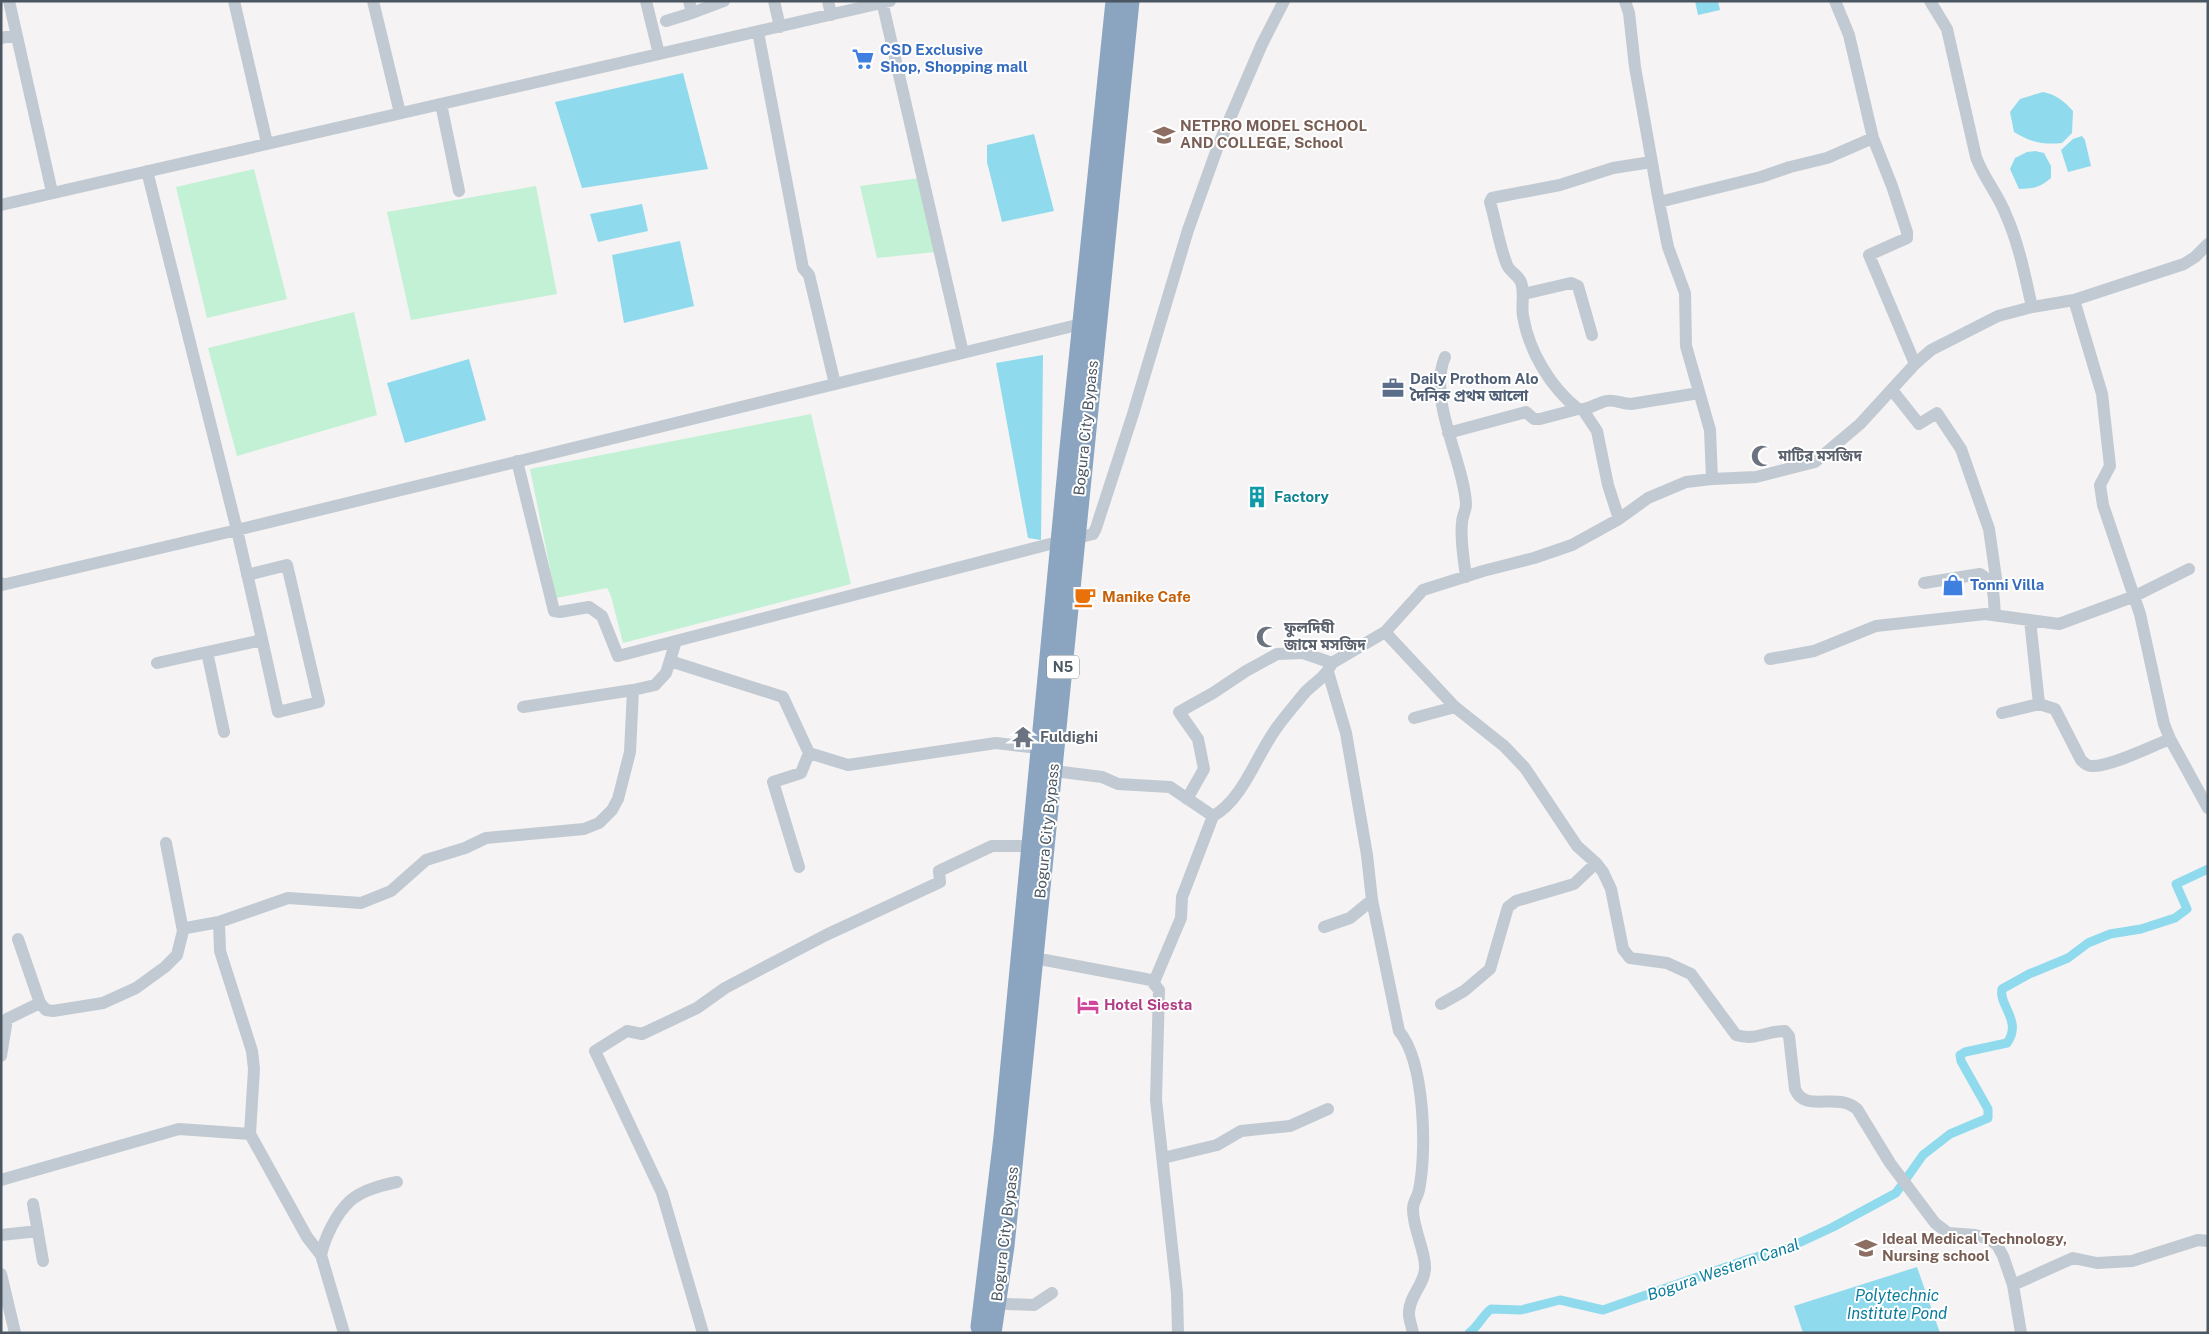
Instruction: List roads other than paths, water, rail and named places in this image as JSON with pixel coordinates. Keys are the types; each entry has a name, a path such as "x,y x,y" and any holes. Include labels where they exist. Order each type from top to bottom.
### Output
{"highway":[{"name":"Bogura City Bypass","path":"979,1333 984,1305 1003,1137 1070,438 1115,1"},
{"name":"Bogura City Bypass","path":"992,1333 1005,1246 1130,1"}],"street":[{"path":"9,1 52,192"},
{"path":"234,1 267,143"},
{"path":"373,1 400,113"},
{"path":"646,1 659,54"},
{"path":"666,21 690,7 724,1"},
{"path":"774,1 780,27"},
{"path":"828,1 831,15"},
{"path":"1085,536 1093,534 1102,512 1188,230 1218,146 1262,44 1284,1"},
{"path":"1625,1 1629,13 1635,67 1668,247 1685,292 1686,346 1710,430 1712,480"},
{"path":"1835,1 1849,36 1872,138 1892,186 1907,232 1907,238 1869,255 1915,364"},
{"path":"1930,1 1946,29 1976,157 1983,176 2006,213 2019,251 2032,307"},
{"path":"1,205 885,2 963,353"},
{"path":"758,32 803,268 809,275 835,384"},
{"path":"1,38 16,35"},
{"path":"441,104 459,191"},
{"path":"1659,202 1762,177 1790,166 1827,158 1872,138"},
{"path":"1620,519 1608,485 1597,431 1581,409 1566,400 1545,372 1526,332 1522,312 1524,294 1520,281 1507,265 1490,202 1492,198 1560,185 1613,168 1652,162"},
{"path":"148,171 237,530 247,575 262,640 278,712 319,702 287,565 247,575"},
{"path":"1154,982 1182,918 1182,897 1213,816 1222,811 1234,797 1277,726 1302,695 1330,668 1385,632 1423,590 1572,545 1620,519 1648,498 1686,482 1756,477 1815,462 1860,424 1915,364 1931,350 1998,316 2032,307 2074,300 2184,264 2195,257 2208,244"},
{"path":"1524,294 1572,283 1578,286 1592,335"},
{"path":"2074,300 2102,394 2110,466 2100,485 2103,505 2135,596 2164,724 2170,739 2208,808"},
{"path":"1,583 2,586 237,530 1073,326"},
{"path":"1445,357 1441,365 1441,379 1448,433 1466,505 1462,522 1466,577"},
{"path":"1892,390 1919,424 1937,413 1961,449 1989,529 1996,578 1993,587"},
{"path":"1448,433 1526,412 1534,419 1540,420 1607,400 1631,404 1699,393"},
{"path":"517,462 554,611 560,612 589,607 602,616 618,656 1050,544"},
{"path":"1770,659 1814,651 1876,626 1995,615 2059,624 2135,596 2189,569"},
{"path":"1924,583 1980,574 1990,580 1993,587 1995,615"},
{"path":"2030,620 2039,704"},
{"path":"1385,632 1455,707 1504,746 1525,768 1577,846 1603,872 1611,889 1623,949 1630,958 1667,964 1691,974 1736,1035 1747,1038 1776,1031 1785,1031 1789,1036 1797,1095 1804,1101 1844,1101 1851,1103 1857,1109 1890,1163 1935,1223 1948,1233 1975,1235 1989,1239 1997,1245 2004,1256 2012,1285 2021,1333"},
{"path":"157,664 262,640"},
{"path":"523,707 655,685 666,674 676,640"},
{"path":"207,652 224,732"},
{"path":"1187,799 1204,769 1198,740 1179,712 1213,693 1246,670 1277,654 1303,653 1330,668 1346,733 1367,855 1372,900 1399,1031 1407,1044 1424,1112 1419,1190 1413,1208 1426,1268 1412,1300 1409,1314 1413,1333"},
{"path":"670,661 783,697 809,753 801,773 773,782 799,867"},
{"path":"183,931 186,928 219,922 288,898 361,903 391,891 426,860 465,848 486,838 584,829 599,823 612,810 618,799 630,752 633,690"},
{"path":"2002,713 2039,704 2055,709 2081,760 2086,765 2092,767 2109,763 2170,739"},
{"path":"1414,718 1455,707"},
{"path":"809,753 848,765 996,743 1030,747"},
{"path":"1062,772 1102,777 1118,784 1170,787 1213,816"},
{"path":"18,939 40,1004 46,1010 53,1011 103,1003 136,988 166,967 177,955 183,931 166,843"},
{"path":"703,1333 662,1194 595,1051 627,1031 642,1034 697,1008 725,988 826,934 940,882 939,871 992,846 1021,846"},
{"path":"1441,1004 1464,991 1490,969 1508,907 1516,901 1574,884 1596,863"},
{"path":"1324,927 1350,918 1372,900"},
{"path":"219,922 220,951 252,1051 254,1069 250,1134 307,1237 321,1255 344,1333"},
{"path":"1044,960 1150,980 1154,982 1159,990 1156,1100 1177,1293 1178,1333"},
{"path":"1,1056 7,1019 40,1004"},
{"path":"1163,1158 1217,1145 1241,1132 1290,1126 1328,1109"},
{"path":"1,1180 179,1129 250,1134"},
{"path":"321,1255 325,1237 351,1200 379,1185 397,1182"},
{"path":"33,1204 43,1261"},
{"path":"1,1235 38,1230"},
{"path":"2012,1285 2073,1258 2098,1263 2132,1261 2198,1240 2208,1241"},
{"path":"1,1274 15,1333"},
{"path":"1008,1304 1034,1305 1052,1293"}],"water":[{"path":"1695,1 1718,1 1720,10 1698,15"},
{"path":"683,73 708,169 582,188 555,102"},
{"path":"2043,92 2060,99 2073,111 2072,133 2062,143 2049,144 2037,142 2014,132 2010,112 2020,99"},
{"path":"1034,134 1054,211 1002,222 987,162 987,145"},
{"path":"2082,136 2085,140 2091,166 2068,172 2061,150 2073,139"},
{"path":"2027,152 2044,153 2051,166 2051,178 2037,187 2019,189 2010,169 2015,158"},
{"path":"642,204 648,231 598,242 590,214"},
{"path":"680,241 694,306 624,323 612,255"},
{"path":"1043,355 1041,540 1028,538 996,363"},
{"path":"469,359 486,420 405,443 387,383"},
{"name":"Polytechnic Institute Pond","path":"1917,1267 1940,1333 1803,1333 1794,1306"}],"waterway":[{"name":"Bogura Western Canal","path":"1469,1333 1491,1309 1521,1310 1560,1300 1603,1310 1749,1259 1788,1248 1833,1227 1896,1193 1923,1155 1950,1134 1988,1118 1988,1109 1961,1061 1960,1055 1965,1052 2007,1043 2012,1028 2011,1020 2003,1001 2002,989 2029,974 2068,958 2088,943 2110,934 2141,929 2175,918 2187,909 2176,884 2208,869"}],"place":[{"name":"CSD Exclusive Shop, Shopping mall","path":"863,59"},
{"name":"NETPRO MODEL SCHOOL AND COLLEGE, School","path":"1164,135"},
{"name":"Daily Prothom Alo দৈনিক প্রথম আলো","path":"1393,388"},
{"name":"মাটির মসজিদ","path":"1762,456"},
{"name":"Factory","path":"1257,497"},
{"name":"Tonni Villa","path":"1953,585"},
{"name":"Manike Cafe","path":"1085,597"},
{"name":"ফুলদিঘী জামে মসজিদ","path":"1267,637"},
{"name":"Fuldighi","path":"1023,737"},
{"name":"Hotel Siesta","path":"1088,1005"},
{"name":"Ideal Medical Technology, Nursing school","path":"1866,1248"}]}
